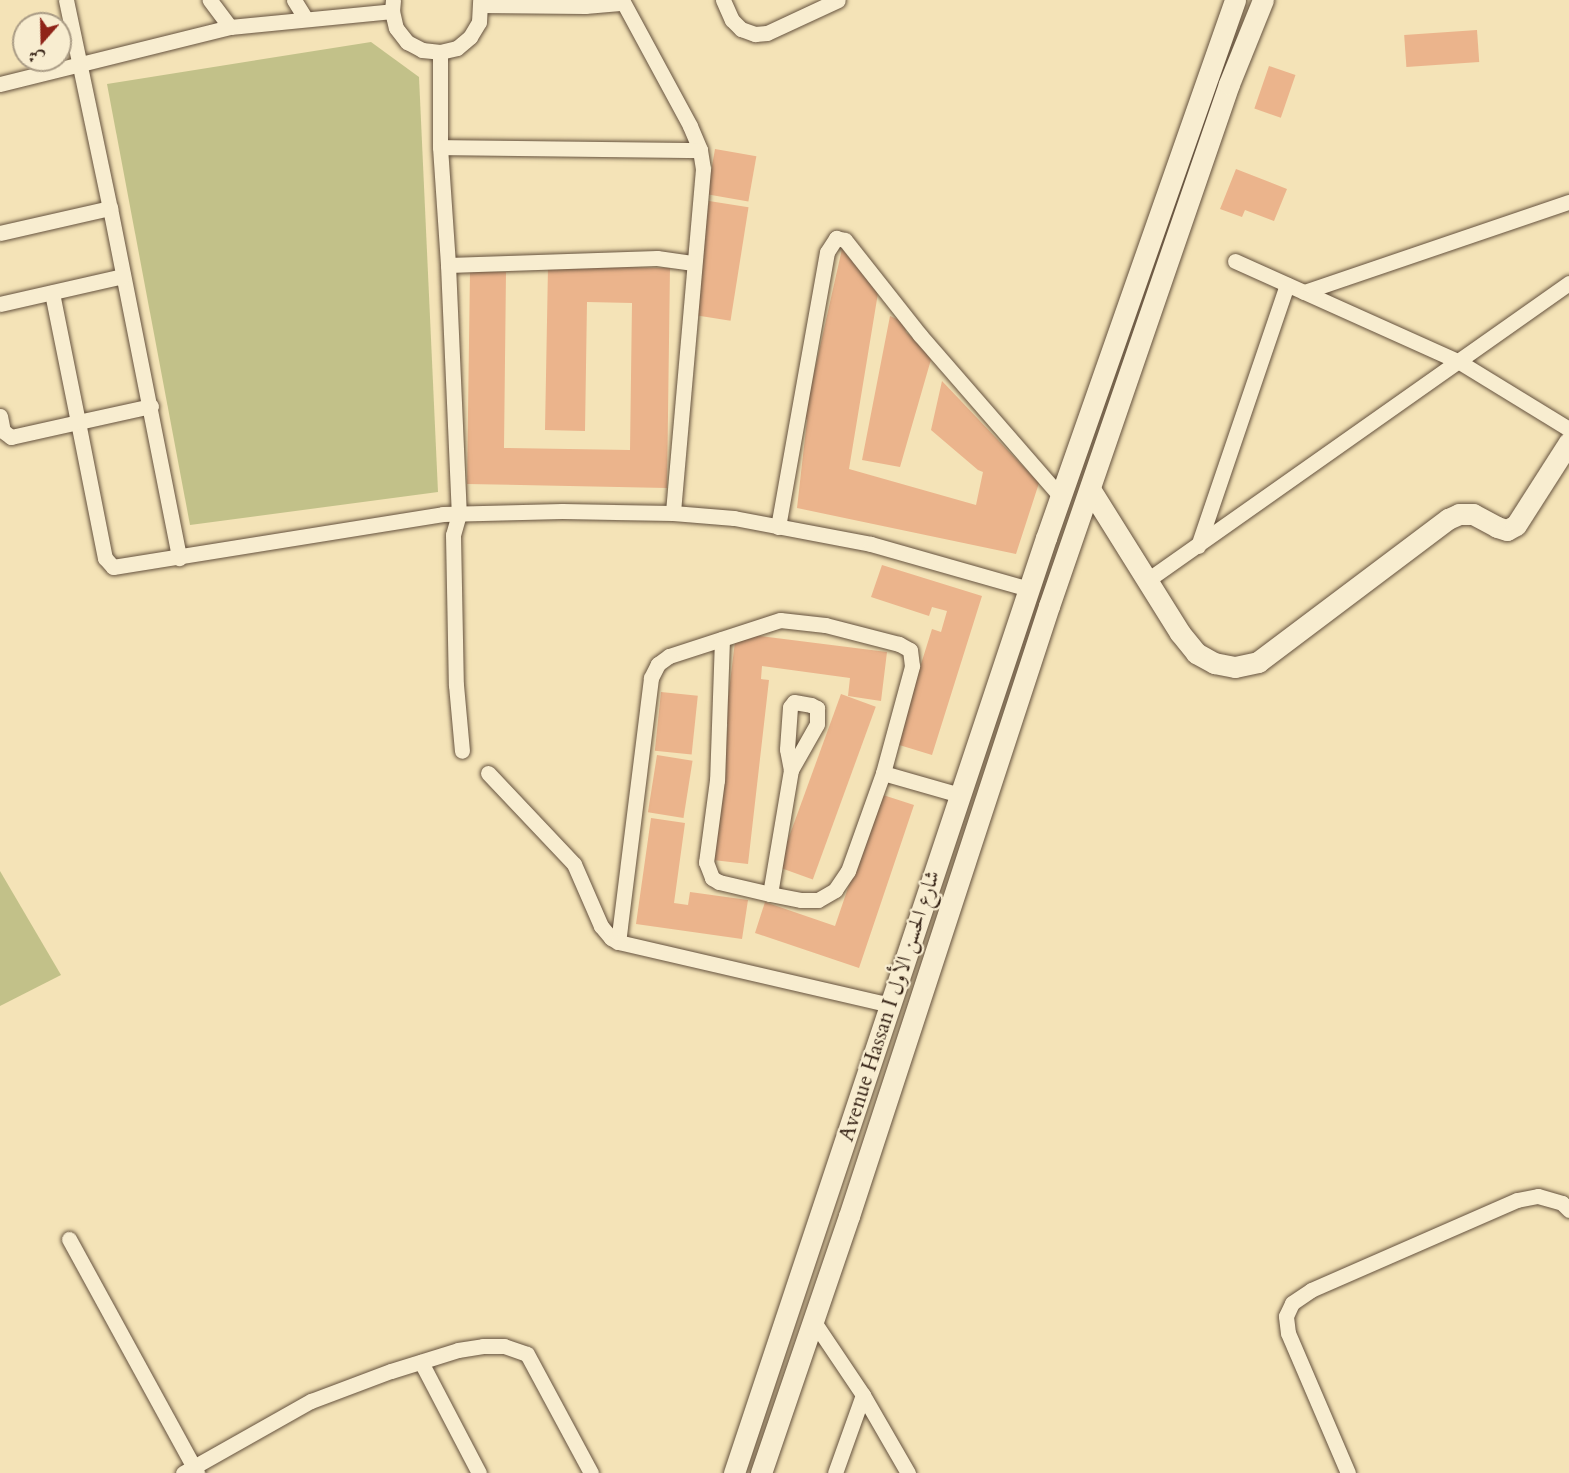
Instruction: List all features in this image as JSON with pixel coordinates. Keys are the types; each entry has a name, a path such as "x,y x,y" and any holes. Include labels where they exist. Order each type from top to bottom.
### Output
{"main road":[{"name":"Avenue Hassan I شارع الحسن الأول","path":"734,1473 1046,538 1235,0"},
{"path":"761,1473 1090,489 1230,84 1263,0"},
{"path":"1090,489 1149,579 1180,633 1196,653 1214,663 1234,667 1258,662 1448,519 1459,514 1473,514 1507,530 1516,525 1569,441"}],"street":[{"path":"66,0 151,406 179,558"},
{"path":"210,0 230,27"},
{"path":"294,0 306,19"},
{"path":"723,0 732,20 741,29 755,34 767,33 838,0"},
{"path":"0,84 230,27 306,19 392,6 396,28 407,42 422,50 440,52 457,48 470,37 479,22 481,2 585,6 623,2 690,126 700,150 703,169 673,513"},
{"path":"440,52 440,147 448,265 459,514 453,535 456,685 462,751"},
{"path":"440,147 700,150"},
{"path":"1305,292 1569,202"},
{"path":"0,233 110,208"},
{"path":"777,527 827,252 836,238 845,240 920,335 1061,497"},
{"path":"448,265 657,258 694,263"},
{"path":"1235,261 1458,361 1569,429"},
{"path":"0,304 123,276"},
{"path":"1149,579 1569,283"},
{"path":"1198,546 1287,285"},
{"path":"52,293 108,564 119,568 443,514 562,511 673,513 734,519 871,544 929,559 1029,590"},
{"path":"0,416 3,431 11,437 151,406"},
{"path":"618,942 651,678 658,664 669,656 780,620 825,625 868,634 910,650 913,657 912,666 883,773 848,871 835,890 818,900 801,900 719,882 707,871 706,862 717,780 722,639"},
{"path":"770,894 791,770"},
{"path":"488,773 574,864 601,926 611,938 618,942 890,1005"},
{"path":"883,773 960,795"},
{"path":"1348,1473 1288,1333 1286,1316 1292,1303 1311,1290 1517,1200 1538,1196 1562,1203 1569,1209"},
{"path":"69,1239 191,1471 311,1401 458,1350 483,1346 504,1346 526,1354 591,1473"},
{"path":"812,1319 863,1395 908,1473"},
{"path":"422,1362 479,1473"},
{"path":"839,1469 863,1395"}],"shaded area":[{"path":"371,42 419,77 438,492 190,525 107,84"},
{"path":"0,871 61,975 0,1006"}],"building":[{"path":"1477,30 1479,62 1406,67 1404,35"},
{"path":"1269,66 1295,75 1281,118 1254,109"},
{"path":"715,149 756,156 748,202 707,194"},
{"path":"1236,169 1287,189 1274,221 1245,210 1242,217 1220,209"},
{"path":"709,201 749,207 731,321 691,315"},
{"path":"842,249 878,293 849,469 976,505 983,472 931,430 942,381 1039,483 1016,554 797,508 807,420 801,414 805,396 810,391"},
{"path":"548,266 670,268 667,488 467,484 470,271 506,272 504,448 630,450 632,303 587,302 585,431 545,430"},
{"path":"890,316 904,322 906,332 932,356 900,467 862,460"},
{"path":"882,565 982,596 932,755 896,744 932,629 941,632 947,611 932,607 929,616 871,597"},
{"path":"736,633 887,652 881,701 848,696 850,678 762,666 761,679 769,680 748,864 713,860"},
{"path":"661,692 698,696 692,755 655,751"},
{"path":"841,694 876,707 813,880 778,867"},
{"path":"657,755 693,761 683,818 648,812"},
{"path":"880,794 914,805 859,968 755,933 765,902 835,926"},
{"path":"651,818 685,823 674,903 688,905 690,892 748,900 742,939 636,924"}]}
